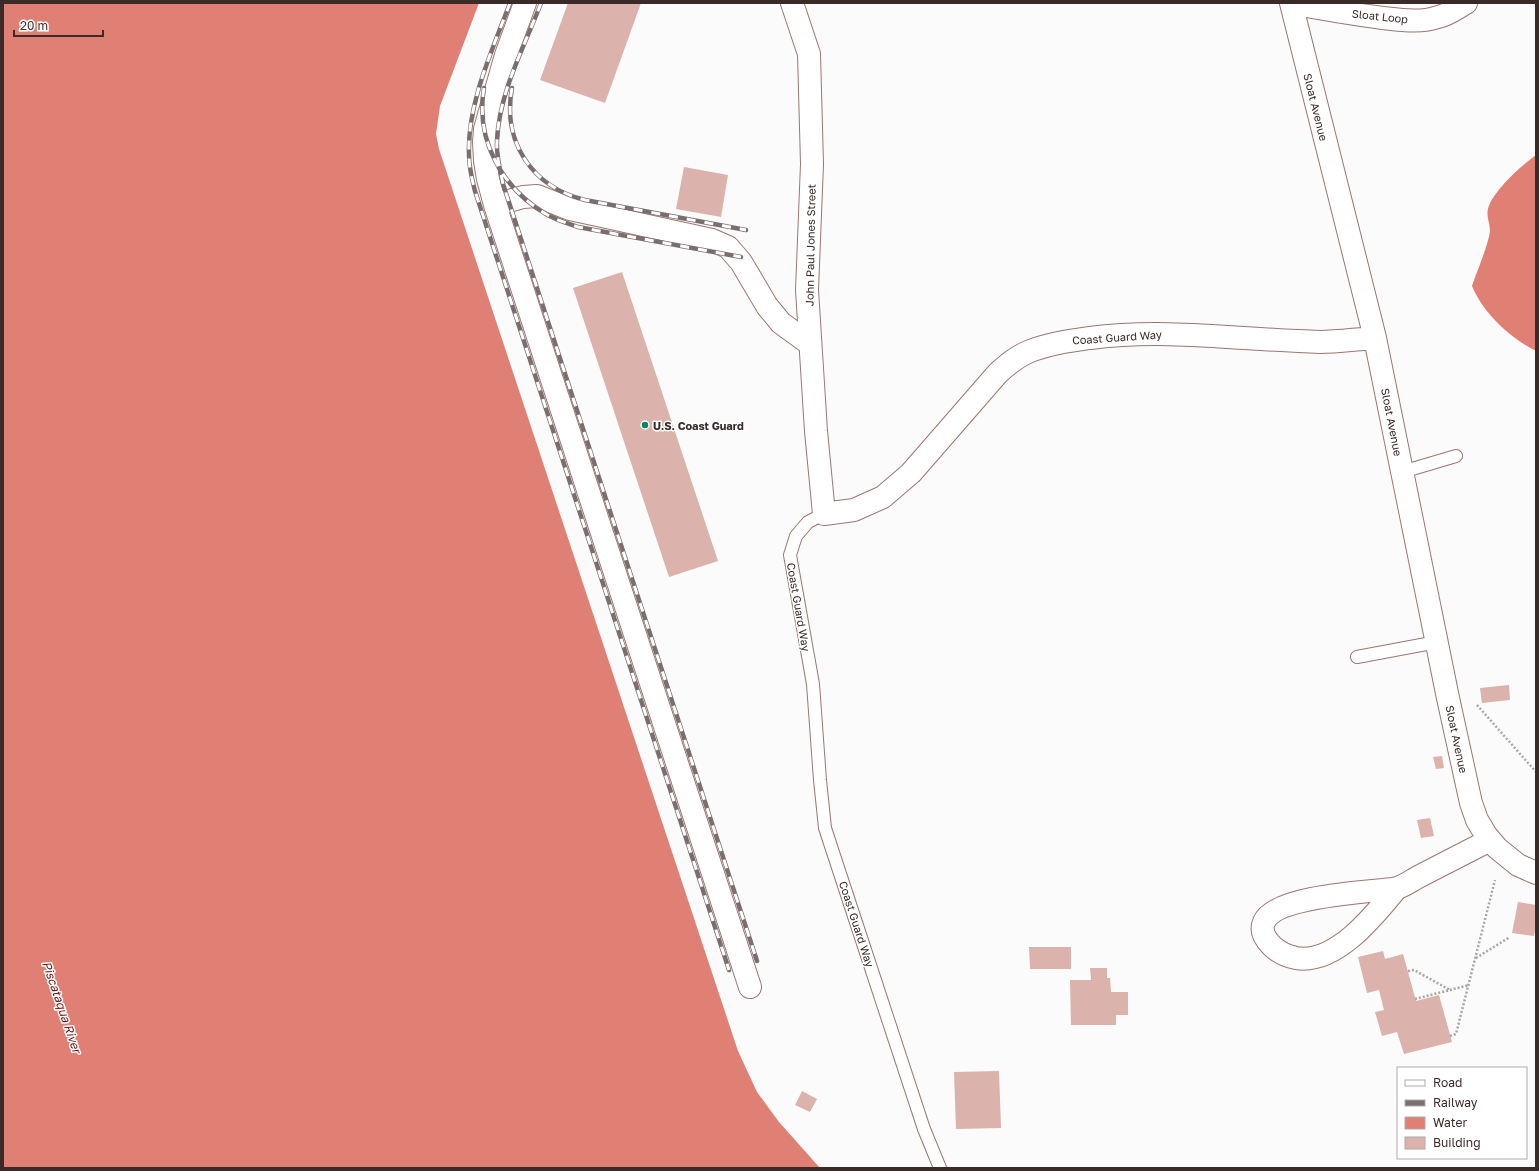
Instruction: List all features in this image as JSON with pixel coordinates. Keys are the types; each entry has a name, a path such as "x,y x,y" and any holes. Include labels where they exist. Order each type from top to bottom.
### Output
{"street":[{"path":"525,3 506,56 484,129 485,161 488,179 495,205 750,987"},
{"name":"John Paul Jones Street","path":"792,3 809,54 812,164 807,290 816,431 824,514"},
{"name":"Sloat Loop","path":"1291,3 1358,15 1404,20 1429,20 1438,18 1447,15 1466,3"},
{"name":"Sloat Avenue","path":"1291,3 1374,338 1471,803 1477,820 1496,846"},
{"path":"495,205 522,197 537,196 570,209 712,240 728,248 741,262 767,306 782,322 810,344"},
{"name":"Coast Guard Way","path":"824,514 854,510 883,497 911,473 998,373 1012,361 1028,352 1060,342 1104,336 1147,334 1197,334 1261,340 1322,342 1374,338"},
{"path":"1396,889 1381,908 1354,934 1324,955 1301,959 1290,957 1273,947 1263,933 1265,919 1271,912 1284,906 1317,898 1396,889 1496,846 1518,865 1536,873"}],"lane":[{"path":"1402,472 1456,456"},
{"name":"Coast Guard Way","path":"824,514 808,522 796,536 790,554 813,684 825,828 924,1130 940,1168"},
{"path":"1357,657 1437,642"}],"path":[{"path":"1475,702 1536,772"},
{"path":"1450,1036 1456,1034 1469,985 1496,846"},
{"path":"1475,958 1510,937"},
{"path":"1408,971 1414,970 1450,990"},
{"path":"1415,999 1469,985"}],"water":[{"name":"Piscataqua River","path":"3,3 479,3 440,106 436,134 439,149 738,1051 757,1092 779,1122 820,1168 3,1168"},
{"path":"1536,155 1536,351 1526,346 1498,324 1483,306 1472,286 1489,237 1490,231 1488,209 1491,202 1508,179"}],"building":[{"path":"568,3 641,3 605,103 540,80"},
{"path":"684,167 728,175 721,217 676,209"},
{"name":"U.S. Coast Guard","path":"622,272 718,561 669,577 573,288"},
{"path":"1509,685 1510,700 1482,703 1480,688"},
{"path":"1442,756 1444,768 1436,769 1433,757"},
{"path":"1430,818 1434,836 1421,838 1417,820"},
{"path":"1518,902 1536,905 1536,926 1534,936 1512,933"},
{"path":"1029,947 1071,947 1071,969 1030,969"},
{"path":"1383,951 1385,959 1403,954 1416,1001 1439,995 1452,1042 1404,1054 1397,1032 1382,1036 1375,1012 1384,1010 1379,990 1367,993 1358,957"},
{"path":"1090,968 1107,968 1107,978 1110,978 1111,992 1128,992 1128,1015 1116,1015 1116,1025 1071,1025 1070,980 1091,980"},
{"path":"999,1071 1001,1128 956,1129 954,1072"},
{"path":"802,1091 817,1099 810,1112 795,1105"}],"railway":[{"path":"510,3 476,97 469,136 469,155 472,178 729,970"},
{"path":"541,3 513,70 502,105 497,146 498,162 503,184 757,961"},
{"path":"484,88 482,107 484,126 488,144 495,161 516,191 546,214 578,227 741,257"},
{"path":"512,88 510,108 512,126 517,144 525,159 536,173 550,185 566,194 585,200 746,230"}],"place":[{"name":"U.S. Coast Guard","path":"645,425"}]}
